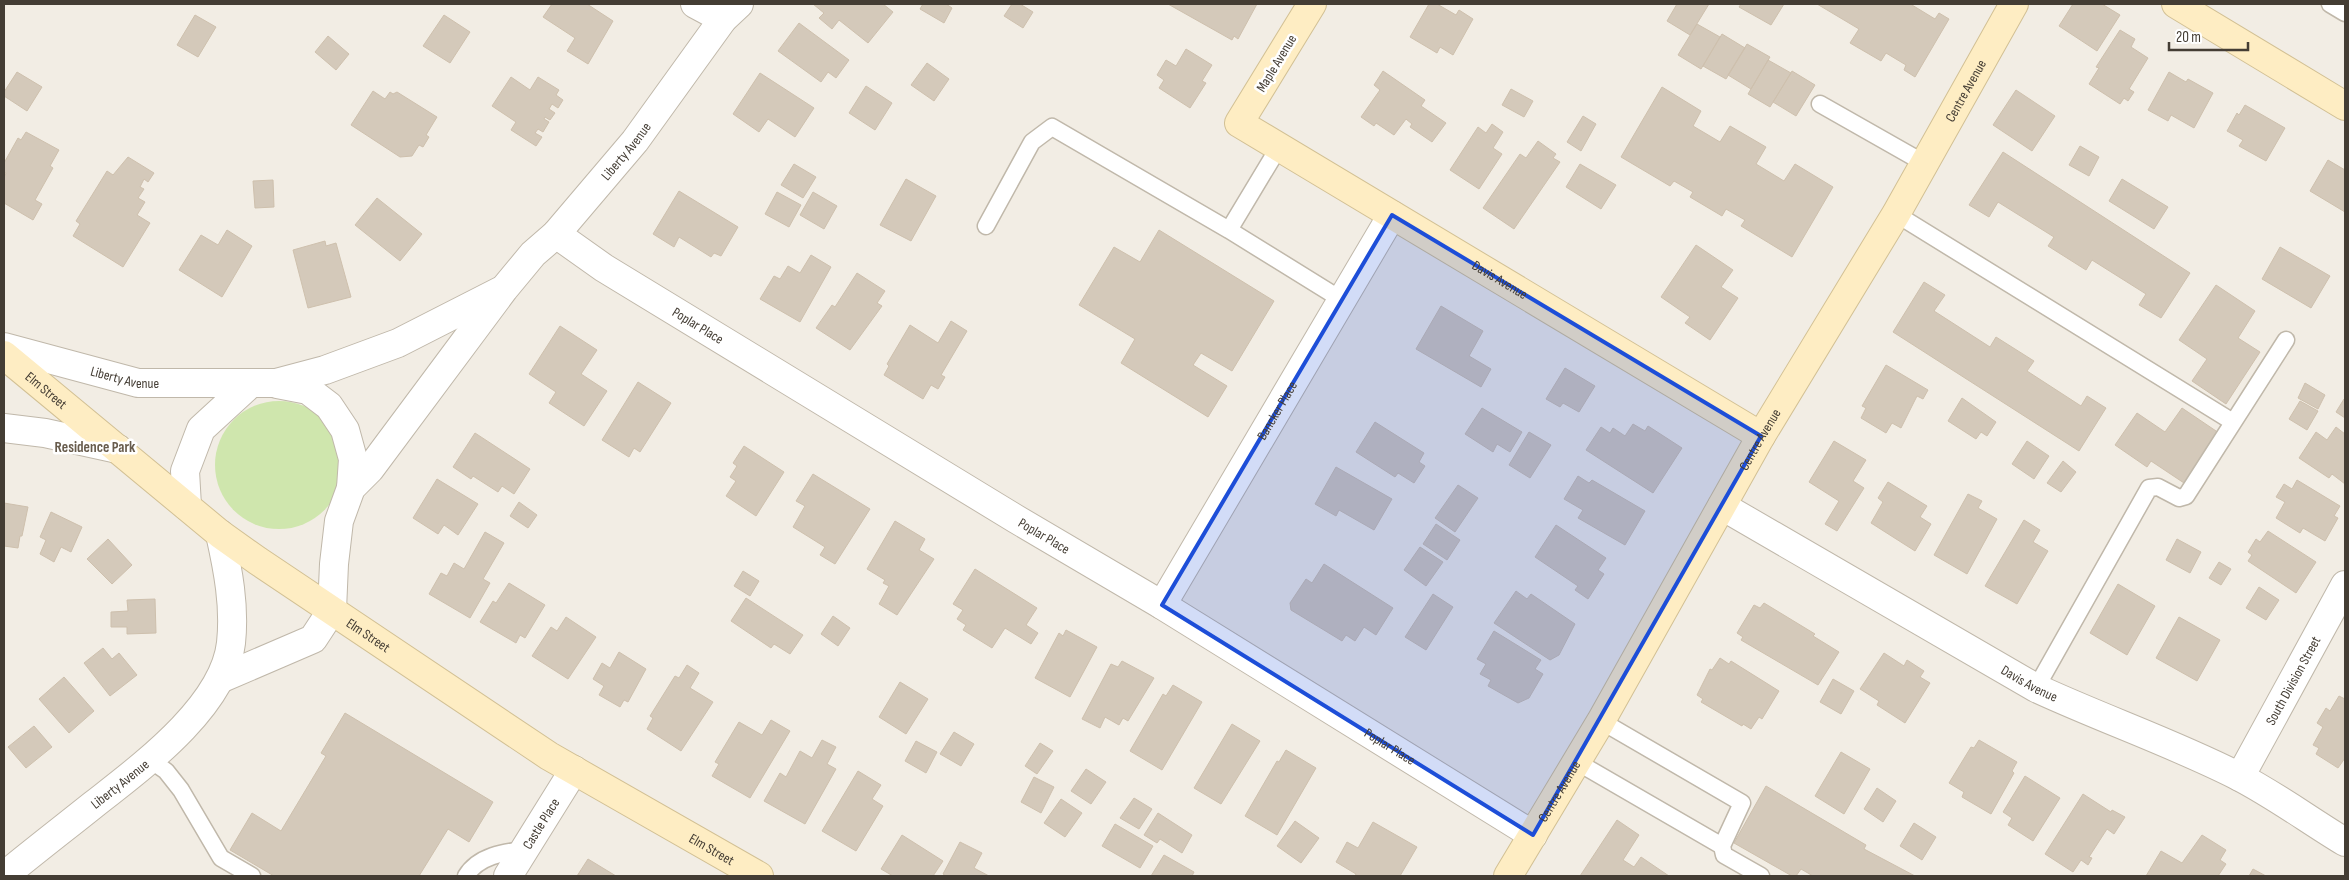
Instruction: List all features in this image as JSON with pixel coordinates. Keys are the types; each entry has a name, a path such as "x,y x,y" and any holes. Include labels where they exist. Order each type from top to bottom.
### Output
{"street":[{"path":"695,4 731,12"},
{"name":"Maple Avenue","path":"1239,123 1312,4"},
{"path":"2176,4 2345,106"},
{"name":"Centre Avenue","path":"1508,876 1601,721 1761,436 1896,214 2006,6"},
{"name":"Liberty Avenue","path":"351,488 370,469 504,290 534,254 556,234 635,141 731,12"},
{"name":"Davis Avenue","path":"1239,123 1761,436"},
{"name":"Bancker Place","path":"1162,605 1392,215"},
{"name":"Poplar Place","path":"556,234 604,268 1016,519 1162,605 1533,835"},
{"name":"Liberty Avenue","path":"187,506 185,471 201,429 263,384 326,370 398,343 504,290"},
{"name":"Liberty Avenue","path":"4,347 138,383 263,384 308,390 329,406 345,430 353,459 351,488 339,521 334,564 332,610"},
{"name":"Elm Street","path":"4,355 220,534 541,751 759,876"},
{"path":"4,428 45,433 118,449"},
{"name":"Davis Avenue","path":"1722,506 2036,688 2083,710 2142,732 2240,777 2345,842"},
{"name":"Liberty Avenue","path":"4,876 162,750 208,697 220,679 231,645 232,621 230,578 220,534"},
{"name":"South Division Street","path":"2240,777 2345,585"},
{"path":"220,679 313,639 332,610"},
{"name":"Castle Place","path":"508,876 574,770"}],"lane":[{"path":"2330,4 2345,14"},
{"path":"1820,104 1924,163"},
{"path":"986,226 1032,142 1052,127 1229,230 1342,300"},
{"path":"1229,230 1279,147"},
{"path":"1896,214 2233,422"},
{"path":"2036,688 2149,488 2158,487 2180,498 2186,496 2286,340"},
{"path":"1601,721 1742,803 1722,846 1724,855 1761,876"},
{"path":"150,760 166,771 181,790 221,858 252,876"},
{"path":"1577,762 1644,799 1722,846"},
{"path":"466,876 481,862 500,852 525,850"}],"highlighted area":[{"path":"1392,215 1761,436 1533,835 1162,605"}],"green space":[{"path":"279,401 303,406 324,420 338,441 343,465 338,489 324,510 303,524 279,529 255,524 234,510 220,489 215,465 220,441 234,420 255,406"}],"building":[{"path":"552,4 587,4 613,21 588,64 567,51 575,38 543,17"},
{"path":"813,4 883,4 893,12 868,43 839,20 832,29 819,18 824,13"},
{"path":"923,4 946,4 952,8 944,23 920,9"},
{"path":"1012,4 1020,4 1033,12 1023,28 1004,16"},
{"path":"1168,4 1257,4 1238,39 1234,36 1232,40"},
{"path":"1429,4 1437,4 1456,15 1459,10 1473,19 1453,55 1440,47 1437,53 1410,37"},
{"path":"1677,4 1709,4 1690,35 1667,21"},
{"path":"1741,4 1784,4 1771,25 1739,7"},
{"path":"1817,4 1913,4 1935,19 1939,13 1949,19 1915,77 1904,70 1906,65 1886,53 1881,61 1850,43 1859,29"},
{"path":"2073,4 2102,4 2120,15 2097,51 2059,26"},
{"path":"195,15 216,27 198,57 177,45"},
{"path":"444,15 470,32 450,63 423,46"},
{"path":"799,23 849,60 836,78 828,72 821,82 778,51"},
{"path":"1697,24 1720,37 1701,69 1678,55"},
{"path":"2120,30 2135,39 2131,47 2148,58 2129,89 2134,92 2128,101 2124,98 2120,104 2089,84 2099,68 2096,67"},
{"path":"1722,34 1745,48 1726,79 1703,66"},
{"path":"328,36 349,54 336,70 315,52"},
{"path":"1747,44 1770,57 1751,89 1728,75"},
{"path":"1186,49 1212,65 1202,81 1206,83 1190,108 1159,88 1164,80 1157,75 1166,60 1176,66"},
{"path":"1768,60 1791,73 1770,107 1748,94"},
{"path":"927,63 949,79 934,101 911,85"},
{"path":"1383,71 1425,100 1421,106 1446,123 1432,142 1410,127 1412,124 1406,119 1394,135 1376,123 1374,126 1361,117 1380,90 1374,85"},
{"path":"1792,71 1815,85 1796,116 1773,102"},
{"path":"17,72 42,87 27,111 4,96 4,92"},
{"path":"2169,72 2186,82 2188,79 2213,93 2194,128 2171,115 2168,121 2148,110"},
{"path":"760,73 814,108 795,137 768,119 759,132 733,114"},
{"path":"511,77 530,90 538,77 559,90 556,95 563,100 558,108 552,104 549,109 555,113 550,120 545,117 544,119 549,122 543,132 538,129 535,133 542,137 536,146 511,130 516,122 492,106"},
{"path":"866,86 892,103 875,130 849,113"},
{"path":"1662,87 1701,111 1693,126 1720,142 1730,126 1766,147 1756,164 1784,181 1795,164 1833,187 1792,257 1741,226 1745,220 1726,209 1722,216 1690,197 1693,192 1674,181 1670,186 1621,157"},
{"path":"1511,89 1533,101 1524,117 1502,105"},
{"path":"2016,90 2055,116 2032,151 1993,125"},
{"path":"373,91 385,99 390,92 393,94 397,92 437,117 426,135 429,137 423,147 419,145 412,156 400,157 351,125"},
{"path":"2245,105 2285,128 2266,161 2239,146 2243,140 2227,131 2237,113 2239,115"},
{"path":"1583,116 1596,124 1581,151 1567,142"},
{"path":"1492,124 1503,132 1493,148 1502,154 1479,189 1450,170 1478,127 1486,133"},
{"path":"26,132 59,150 50,166 53,168 35,200 42,204 33,220 4,203 4,178 6,173 4,172 4,163 18,138 21,140"},
{"path":"1538,141 1556,154 1553,158 1560,162 1514,229 1483,208 1520,154 1526,158"},
{"path":"2080,146 2099,157 2089,176 2069,165"},
{"path":"2003,152 2190,273 2161,318 2139,305 2146,294 2092,260 2086,270 2048,246 2054,237 1998,202 1989,217 1969,205"},
{"path":"128,157 154,173 148,182 144,179 140,187 144,189 138,198 145,202 137,215 150,223 123,267 73,236 80,224 76,221 107,171 113,175"},
{"path":"2328,160 2345,170 2345,212 2310,191"},
{"path":"794,164 816,177 803,198 781,185"},
{"path":"1580,164 1616,185 1601,209 1566,187"},
{"path":"906,179 936,196 911,241 880,225"},
{"path":"2122,179 2168,207 2154,229 2109,201"},
{"path":"273,180 274,207 255,208 253,181"},
{"path":"679,191 738,227 721,256 714,253 711,257 679,237 674,247 653,234"},
{"path":"777,192 801,205 789,227 765,214"},
{"path":"813,192 837,206 824,229 800,215"},
{"path":"377,198 422,234 400,261 355,225"},
{"path":"227,230 252,246 222,297 179,270 201,235 218,245"},
{"path":"1159,230 1274,301 1232,371 1201,353 1193,365 1227,386 1208,417 1121,363 1135,339 1079,305 1114,247 1140,262"},
{"path":"325,241 326,246 336,243 351,297 308,308 293,250"},
{"path":"1696,245 1733,270 1721,287 1738,298 1710,340 1685,323 1690,317 1661,297"},
{"path":"2280,247 2330,276 2311,308 2262,279"},
{"path":"811,255 831,267 800,322 760,299 774,276 780,279 788,266 800,273"},
{"path":"857,273 885,291 877,303 882,306 850,350 816,328 832,305 835,307"},
{"path":"1924,282 1945,295 1934,311 1990,347 1996,337 2034,361 2027,371 2081,406 2087,396 2106,408 2079,451 1893,332"},
{"path":"2216,285 2255,311 2238,338 2260,352 2226,404 2192,381 2207,359 2179,340"},
{"path":"1441,306 1483,331 1469,356 1491,369 1481,387 1416,349"},
{"path":"951,321 967,331 941,375 945,377 938,389 931,385 923,399 884,375 889,366 887,364 910,325 938,343"},
{"path":"560,326 597,350 581,374 607,391 584,426 549,403 556,392 529,374"},
{"path":"1886,365 1928,390 1923,399 1917,396 1901,428 1892,423 1886,433 1861,418 1866,408 1862,406"},
{"path":"1565,368 1595,386 1579,412 1563,403 1560,407 1546,399"},
{"path":"638,382 671,403 640,452 634,448 629,457 602,440"},
{"path":"2305,383 2325,395 2318,409 2298,398"},
{"path":"1962,398 1996,422 1987,436 1981,432 1976,439 1948,421"},
{"path":"2345,400 2345,418 2336,412"},
{"path":"2300,401 2318,411 2307,430 2289,419"},
{"path":"1482,408 1522,432 1510,452 1497,444 1493,452 1465,434"},
{"path":"2182,408 2219,433 2184,483 2151,461 2147,467 2115,445 2137,413 2165,432"},
{"path":"1375,422 1424,453 1419,462 1425,466 1414,483 1398,473 1395,477 1356,452"},
{"path":"1633,424 1645,431 1648,426 1682,448 1653,493 1586,450 1601,427 1610,433 1613,428 1625,436"},
{"path":"2336,427 2345,434 2345,484 2332,474 2329,478 2299,458 2316,432 2327,440"},
{"path":"1529,432 1551,445 1530,478 1509,465"},
{"path":"475,433 530,469 514,494 502,486 498,492 473,476 471,479 453,467"},
{"path":"1834,441 1866,460 1853,481 1864,488 1837,531 1825,524 1839,501 1809,482"},
{"path":"2027,441 2049,456 2034,479 2012,464"},
{"path":"744,446 784,472 756,516 726,496 736,481 730,477 737,466 733,463"},
{"path":"2063,461 2076,472 2061,492 2047,483"},
{"path":"1336,467 1392,499 1374,530 1339,510 1336,516 1315,504"},
{"path":"813,474 870,509 835,564 820,555 825,547 793,527 805,506 796,501"},
{"path":"1578,476 1589,483 1592,480 1645,511 1625,545 1578,518 1583,510 1564,499"},
{"path":"437,479 478,504 458,535 444,525 438,534 413,518"},
{"path":"2297,480 2340,506 2334,516 2338,518 2325,541 2303,528 2300,533 2276,518 2285,502 2276,497 2284,484 2292,489"},
{"path":"1888,482 1927,506 1920,517 1931,524 1915,551 1871,523 1883,502 1878,498"},
{"path":"1458,485 1478,498 1455,532 1435,518"},
{"path":"1968,494 1982,501 1978,508 1997,519 1967,574 1934,555"},
{"path":"519,502 537,515 528,528 510,516"},
{"path":"4,503 28,507 18,548 4,546"},
{"path":"51,512 82,527 71,552 61,547 54,562 40,554 46,540 40,537"},
{"path":"2024,520 2040,530 2033,542 2048,551 2017,604 1985,586"},
{"path":"895,521 925,539 919,550 934,559 897,615 879,604 889,586 883,583 885,580 867,569"},
{"path":"1436,524 1460,540 1447,560 1423,544"},
{"path":"1556,525 1606,558 1598,570 1604,574 1588,599 1575,590 1578,586 1535,557"},
{"path":"2268,531 2316,562 2296,593 2248,561 2252,555 2248,552 2256,539 2260,542"},
{"path":"485,532 504,543 483,579 490,583 470,618 429,594 441,573 447,576 454,563 464,569"},
{"path":"108,539 132,565 112,584 87,559"},
{"path":"2177,539 2201,552 2190,573 2166,560"},
{"path":"1420,547 1443,562 1426,586 1404,570"},
{"path":"2219,562 2231,569 2221,585 2209,578"},
{"path":"1324,564 1393,608 1376,635 1364,627 1355,641 1346,635 1342,641 1291,610 1290,603 1306,579 1312,583"},
{"path":"975,569 1037,608 1026,625 1038,633 1031,644 1005,628 992,648 963,630 966,625 957,619 963,610 953,604"},
{"path":"743,571 759,581 750,596 734,586"},
{"path":"509,583 545,605 525,638 520,635 516,643 480,622 493,601 496,603"},
{"path":"2118,584 2155,606 2127,655 2090,633"},
{"path":"2259,587 2279,600 2266,620 2246,608"},
{"path":"1516,591 1527,599 1531,594 1575,624 1559,655 1550,660 1494,623"},
{"path":"1433,594 1453,607 1426,650 1405,637"},
{"path":"746,598 803,635 790,654 774,644 771,648 731,621"},
{"path":"155,599 156,633 127,634 127,627 111,627 111,612 128,611 127,600"},
{"path":"1764,603 1815,634 1813,636 1839,652 1818,685 1741,640 1743,637 1737,633 1754,605 1760,608"},
{"path":"833,616 850,628 838,646 821,634"},
{"path":"566,617 596,637 568,679 532,656 551,627 557,631"},
{"path":"2179,617 2220,640 2197,681 2156,658"},
{"path":"1066,630 1097,647 1070,697 1035,678 1059,633 1063,636"},
{"path":"1494,631 1541,660 1535,669 1543,674 1529,698 1518,703 1488,686 1491,680 1480,674 1486,664 1477,659"},
{"path":"103,648 112,659 119,653 137,675 110,696 84,663"},
{"path":"619,652 646,669 628,702 624,700 620,707 599,695 604,686 593,679 602,663 610,668"},
{"path":"1884,653 1904,666 1907,660 1924,671 1920,677 1930,683 1905,723 1877,705 1879,701 1860,689"},
{"path":"1720,658 1729,664 1731,661 1779,691 1762,719 1759,717 1751,729 1743,724 1742,726 1701,702 1703,699 1697,695 1710,669 1712,670"},
{"path":"1122,661 1154,678 1128,721 1123,718 1119,725 1105,717 1100,728 1082,719 1111,664 1118,667"},
{"path":"687,665 699,673 690,688 713,702 681,751 647,729 653,718 650,716 675,676 679,678"},
{"path":"64,677 94,711 69,733 39,699"},
{"path":"1833,679 1854,691 1841,714 1820,702"},
{"path":"900,682 928,699 906,734 879,717"},
{"path":"1173,685 1202,702 1162,770 1130,751 1163,694 1166,696"},
{"path":"2339,696 2345,699 2345,758 2338,768 2316,754 2319,748 2313,745 2323,727 2317,723 2326,708 2330,711"},
{"path":"345,713 493,802 469,842 448,829 419,876 274,876 230,850 252,813 281,831 326,756 321,753"},
{"path":"771,720 790,731 750,798 712,776 719,764 715,762 739,722 762,735"},
{"path":"1232,724 1260,741 1221,804 1194,788"},
{"path":"34,726 52,747 26,768 8,747"},
{"path":"954,732 974,744 961,766 940,754"},
{"path":"822,740 836,747 827,764 836,769 805,824 764,801 780,773 786,777 800,751 812,758"},
{"path":"1979,740 2017,762 2012,771 2014,773 1991,814 1962,797 1964,792 1949,783 1971,747 1974,748"},
{"path":"916,741 937,752 926,773 905,761"},
{"path":"1040,743 1053,751 1037,774 1025,766"},
{"path":"1286,750 1316,768 1277,835 1245,816 1277,761 1279,762"},
{"path":"1841,752 1870,769 1844,814 1815,796"},
{"path":"1086,769 1106,782 1091,804 1071,791"},
{"path":"858,771 881,785 872,799 883,806 856,851 822,831"},
{"path":"2025,776 2060,798 2033,841 2008,825 2012,818 2003,812"},
{"path":"1034,777 1054,787 1041,813 1021,802"},
{"path":"1766,786 1866,845 1864,849 1915,876 1813,876 1801,869 1796,876 1792,876 1734,843"},
{"path":"1877,788 1896,801 1883,822 1864,809"},
{"path":"2083,794 2111,812 2112,810 2125,817 2114,834 2107,829 2089,857 2092,858 2088,865 2081,860 2073,872 2045,854"},
{"path":"1134,798 1152,809 1139,829 1120,818"},
{"path":"1061,799 1082,813 1065,837 1044,823"},
{"path":"1158,813 1192,835 1182,853 1160,839 1157,843 1144,835"},
{"path":"1617,820 1639,835 1623,860 1634,867 1641,857 1669,876 1580,876"},
{"path":"1295,821 1319,838 1301,863 1277,846"},
{"path":"1373,822 1417,847 1400,876 1355,876 1356,874 1336,862 1347,842 1358,848"},
{"path":"1914,823 1936,837 1922,860 1900,846"},
{"path":"1115,824 1153,846 1140,868 1102,846"},
{"path":"902,835 943,861 933,876 893,876 881,869"},
{"path":"2202,835 2226,850 2220,860 2226,864 2218,876 2146,876 2161,851 2182,863"},
{"path":"960,842 982,853 974,868 989,876 946,876 943,874"},
{"path":"1164,855 1194,872 1192,876 1151,876"},
{"path":"588,859 616,876 577,876"},
{"path":"2253,869 2266,876 2249,876"}],"district":[{"name":"Residence Park","path":"95,447"}]}
